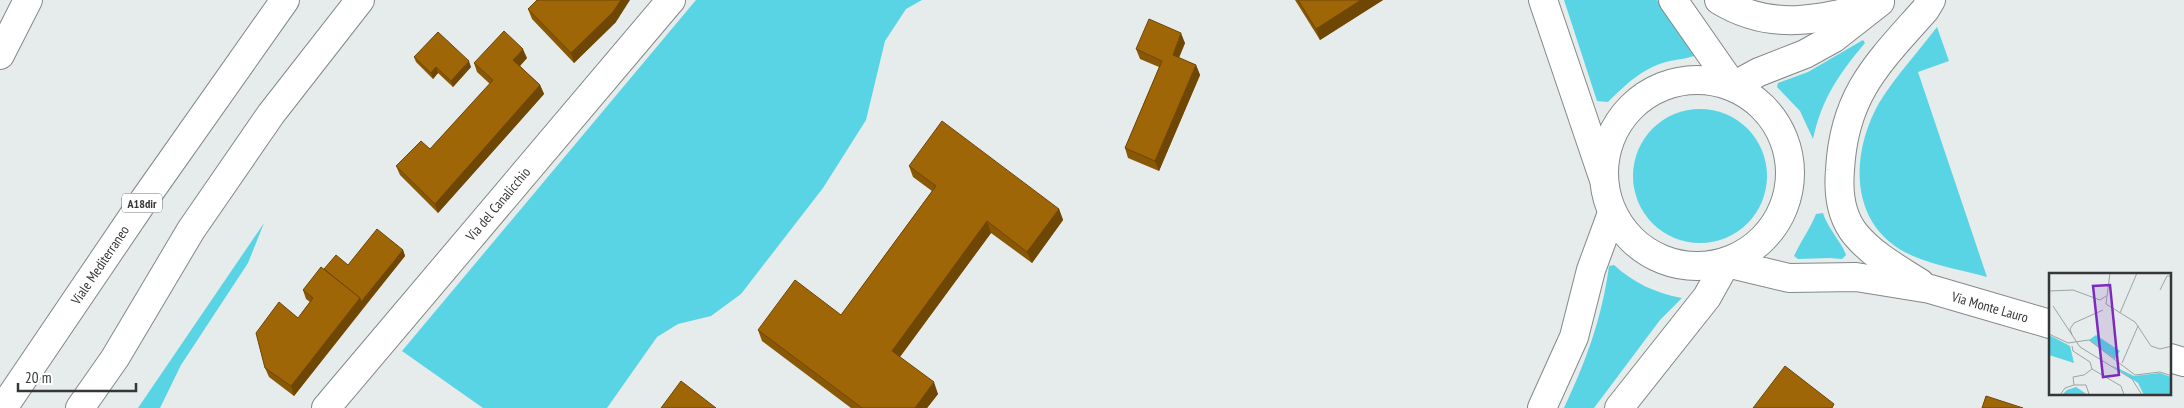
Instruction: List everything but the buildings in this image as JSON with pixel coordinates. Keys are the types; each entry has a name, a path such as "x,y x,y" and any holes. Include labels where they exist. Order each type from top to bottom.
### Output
{"main road":[{"path":"0,55 28,0"},
{"name":"Viale Mediterraneo","path":"3,408 144,200 285,0"},
{"path":"80,408 115,358 191,230 271,114 360,0"},
{"name":"Via del Canalicchio","path":"326,408 671,0"},
{"path":"1543,0 1603,177 1612,213 1626,236 1647,252 1671,264 1698,267 1726,263 1751,250 1771,231 1785,205 1791,176 1788,148 1776,121 1733,86 1673,0"},
{"path":"1719,0 1736,11 1762,18 1790,22 1829,17 1879,3"},
{"path":"1930,290 1877,256 1856,235 1846,220 1841,203 1839,181 1845,127 1856,98 1874,68 1925,10 1931,0"},
{"path":"1603,177 1605,154 1612,132 1626,112 1642,96 1662,85 1686,79 1733,86 1758,72 1805,54 1834,38 1879,3"},
{"path":"1542,408 1574,337 1591,270 1612,213"},
{"path":"1726,263 1789,278 1856,278 1930,290"},
{"path":"1619,408 1707,297 1726,263"},
{"name":"Via Monte Lauro","path":"1930,290 2049,324"}],"shaded area":[{"path":"696,0 922,0 906,9 885,41 866,120 823,188 741,294 711,316 678,324 657,337 607,408 483,408 402,351"},
{"path":"1564,0 1657,0 1696,45 1697,55 1666,62 1650,68 1628,83 1608,102 1597,101"},
{"path":"1937,27 1949,61 1918,72 1987,277 1913,256 1892,244 1876,228 1866,210 1861,189 1860,168 1863,145 1869,124 1885,93"},
{"path":"1863,40 1865,43 1839,76 1833,87 1821,111 1813,139 1800,111 1777,87 1778,83 1808,72"},
{"path":"1700,109 1726,114 1748,128 1762,150 1767,176 1762,202 1748,224 1726,238 1700,243 1674,238 1652,224 1638,202 1633,176 1638,150 1652,128 1674,114"},
{"path":"1823,213 1846,255 1842,259 1798,259 1794,256 1816,214"},
{"path":"264,223 248,263 181,365 160,408 138,408"},
{"path":"1614,265 1629,277 1645,286 1682,298 1660,320 1594,408 1564,408 1592,339 1602,304 1609,266"}]}
